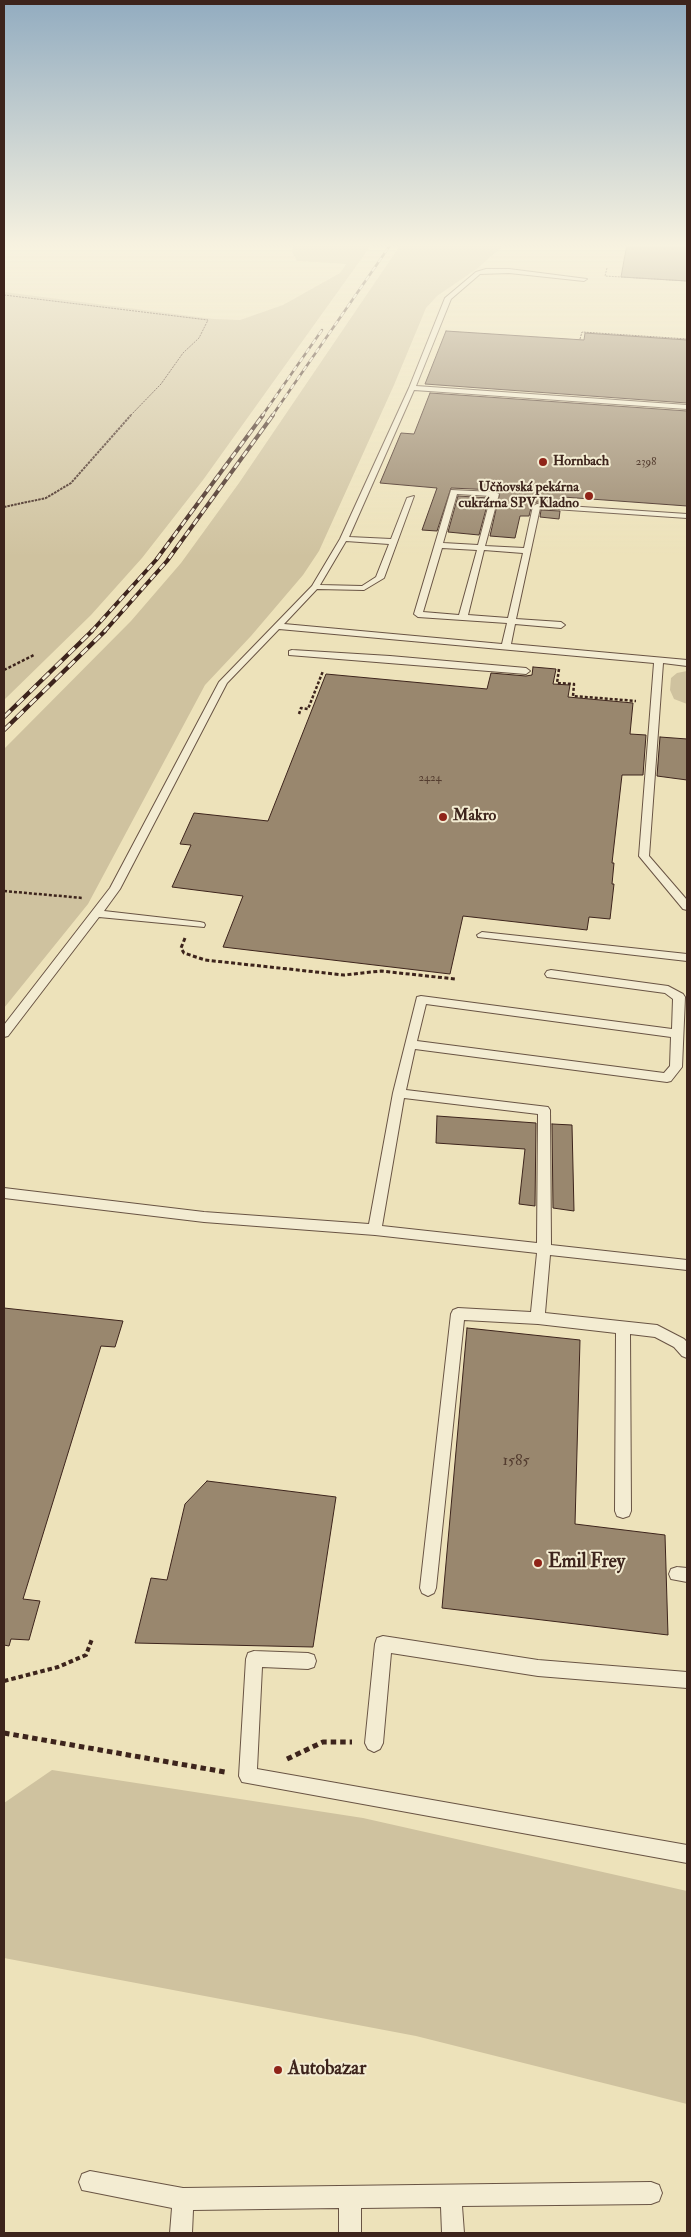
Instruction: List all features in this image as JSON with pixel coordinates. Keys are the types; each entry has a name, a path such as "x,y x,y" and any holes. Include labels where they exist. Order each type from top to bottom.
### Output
{"lane":[{"path":"4,1033 115,889 223,682 315,588 344,539 428,348"},
{"path":"412,388 687,406"},
{"path":"463,617 495,494 454,492 418,614 561,625"},
{"path":"315,588 364,588 380,578 411,498"},
{"path":"506,646 537,506 687,516"},
{"path":"344,539 394,542"},
{"path":"438,545 527,551"},
{"path":"279,626 526,671"},
{"path":"292,653 393,648 506,646 687,662"},
{"path":"659,660 644,856 682,897 687,907"},
{"path":"96,913 200,925"},
{"path":"482,935 687,958"},
{"path":"410,1044 667,1078 676,1067 679,997 668,990 551,974"},
{"path":"375,1230 399,1093 420,1000 677,1034"},
{"path":"399,1093 544,1110 544,1248 538,1318"},
{"path":"4,1193 204,1217 375,1230 687,1265"},
{"path":"428,1588 458,1314 538,1318 657,1332 679,1343 687,1352"},
{"path":"623,1328 623,1511"},
{"path":"374,1743 383,1644 538,1668 687,1680"},
{"path":"308,1660 254,1659 248,1776 687,1854"},
{"path":"90,2182 183,2199 651,2193"},
{"path":"451,2196 453,2233"},
{"path":"350,2197 350,2233"},
{"path":"181,2233 183,2199"}],"path":[{"path":"4,507 46,498 71,483 140,404 161,384 188,348"},
{"path":"4,670 34,655"},
{"path":"559,663 557,683 574,684 573,696 637,702 638,692"},
{"path":"299,714 300,708 308,709 324,669"},
{"path":"4,891 84,898 115,889"},
{"path":"184,942 181,948 184,952 205,960 344,976 381,971 455,979"},
{"path":"4,1681 58,1667 86,1655 92,1639"},
{"path":"4,1733 248,1776 323,1742 374,1743"}],"shaded area":[{"path":"4,348 297,348 203,480 142,558 91,615 4,700"},
{"path":"330,348 409,348 319,551 303,575 251,636 205,685 88,904 4,1008 4,749 131,621 181,563 239,483"},
{"path":"687,671 687,704 674,699 670,690 671,678 677,673"},
{"path":"52,1770 363,1818 687,1891 687,2104 416,2036 4,1958 4,1803"}],"building":[{"path":"439,348 687,348 687,403 425,384"},
{"name":"Hornbach","path":"430,393 687,411 687,506 563,497 562,504 537,502 532,504 529,516 520,516 515,538 490,536 500,492 495,490 451,488 437,531 422,530 437,488 380,483 401,433 414,434"},
{"path":"458,496 489,498 479,535 448,532"},
{"path":"541,510 560,511 559,519 540,517"},
{"name":"Makro","path":"533,667 556,669 553,684 570,685 568,697 633,703 630,734 646,735 643,775 622,775 612,863 614,863 612,884 614,884 610,919 589,917 587,930 463,916 450,974 223,947 243,896 172,887 191,845 180,844 194,813 268,821 326,674 487,689 491,673 526,676 532,675"},
{"path":"660,737 687,739 687,780 657,776"},
{"path":"437,1116 536,1123 535,1206 519,1204 525,1149 436,1143"},
{"path":"552,1124 572,1125 574,1211 553,1208"},
{"path":"4,1308 123,1321 115,1347 101,1346 23,1599 40,1601 29,1640 11,1639 9,1646 4,1645"},
{"path":"467,1328 580,1340 575,1524 665,1535 668,1635 442,1608"},
{"path":"207,1481 336,1497 313,1647 135,1643 151,1578 167,1580 185,1504"}],"railway":[{"path":"262,416 309,348"},
{"path":"272,416 319,348"},
{"path":"91,632 156,560 263,415"},
{"path":"104,632 167,561 273,415"},
{"path":"4,717 91,632"},
{"path":"4,730 104,632"}],"place":[{"name":"Hornbach","path":"543,462"},
{"name":"Učňovská pekárna cukrárna SPV Kladno","path":"589,496"},
{"name":"Makro","path":"443,817"},
{"name":"Emil Frey","path":"538,1563"},
{"name":"Autobazar","path":"278,2070"}]}
